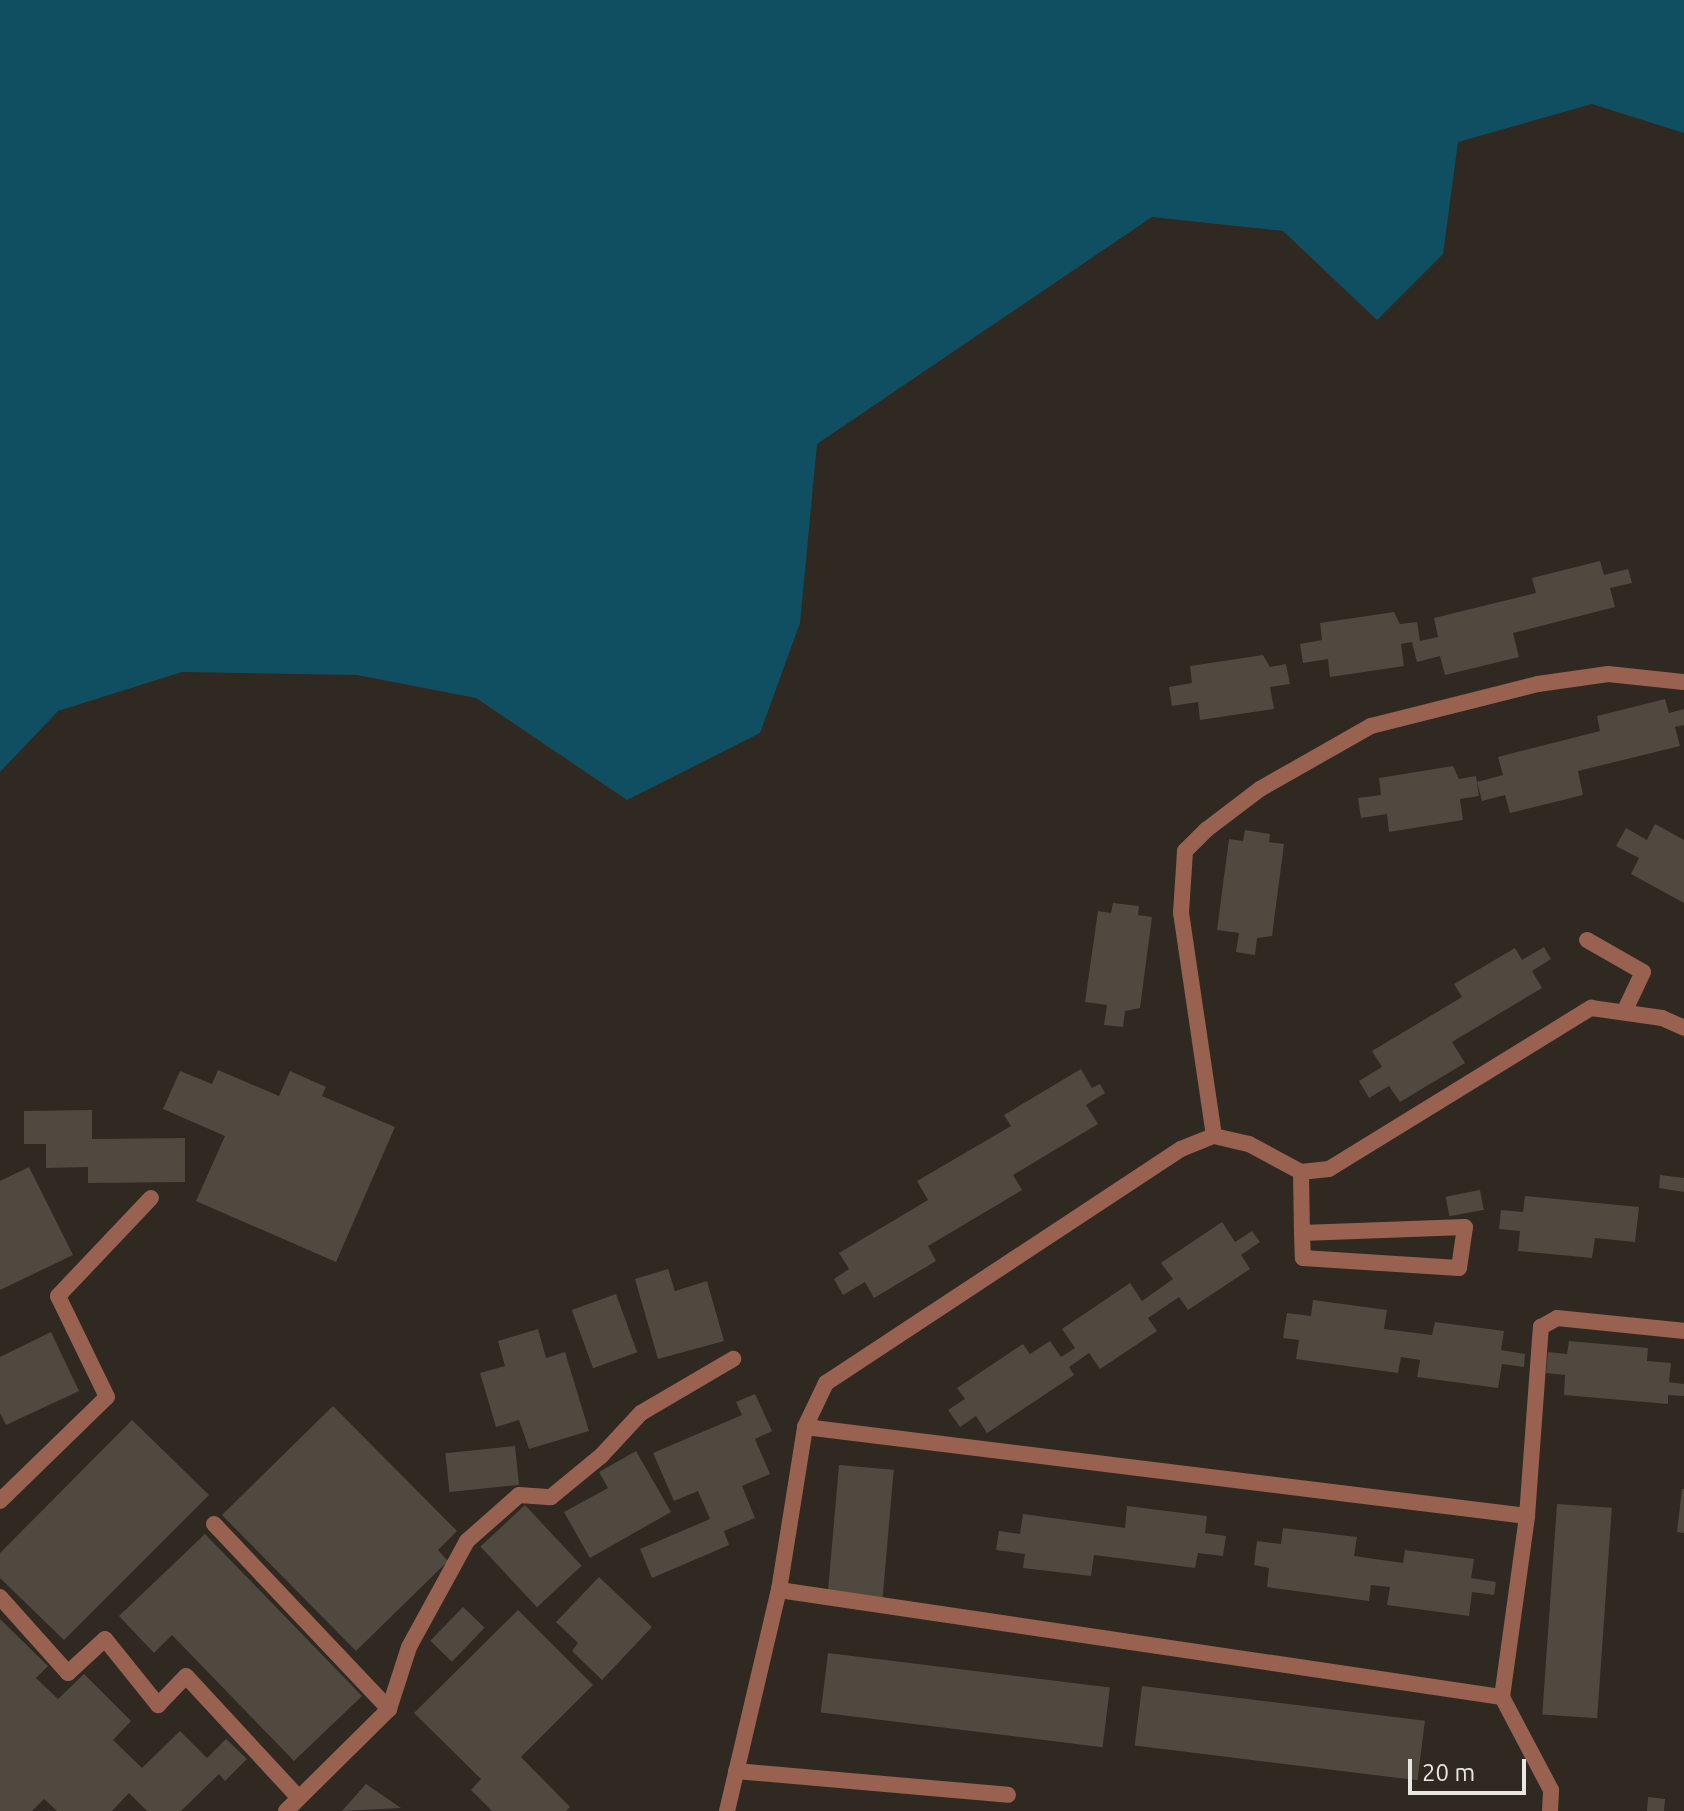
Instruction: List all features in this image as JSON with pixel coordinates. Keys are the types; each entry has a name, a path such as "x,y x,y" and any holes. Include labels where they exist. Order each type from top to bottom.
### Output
{"street":[{"path":"1214,1136 1181,913 1185,851 1206,830 1260,789 1371,726 1552,682 1608,674 1684,682"},
{"path":"1587,940 1643,972 1625,1010"},
{"path":"727,1811 779,1590 805,1427 817,1395 843,1370 1181,1149 1214,1136 1249,1144 1301,1172 1352,1159 1561,1023 1591,1008 1625,1010 1684,1028"},
{"path":"1301,1172 1302,1233 1303,1258 1459,1268 1465,1227 1302,1233"},
{"path":"0,1501 107,1397 58,1296 151,1198"},
{"path":"1550,1811 1551,1790 1502,1697 1527,1516 1541,1327 1547,1319 1684,1331"},
{"path":"286,1811 389,1709 409,1647 467,1541 519,1495 551,1497 601,1456 641,1413 733,1359"},
{"path":"805,1427 1527,1516"},
{"path":"214,1524 389,1709"},
{"path":"779,1590 1502,1697"},
{"path":"0,1597 68,1673 105,1639 158,1705 186,1676 298,1797"},
{"path":"736,1771 1008,1795"}],"water":[{"path":"0,0 1684,0 1684,133 1592,104 1458,142 1443,254 1377,320 1283,231 1152,217 817,444 800,623 760,733 627,800 476,698 357,675 182,672 58,711 0,772"}],"building":[{"path":"1600,561 1604,575 1628,569 1632,583 1610,588 1615,607 1513,633 1519,657 1445,675 1440,656 1417,662 1412,642 1401,644 1404,666 1330,677 1328,659 1303,663 1300,644 1322,640 1320,623 1394,612 1400,624 1417,622 1420,641 1438,637 1434,618 1536,593 1532,578"},
{"path":"1263,655 1270,667 1286,664 1290,684 1270,687 1274,709 1200,720 1198,702 1172,706 1169,687 1192,683 1190,666"},
{"path":"1665,699 1669,713 1684,709 1684,725 1675,727 1680,746 1578,771 1583,795 1510,813 1505,795 1482,801 1477,782 1503,775 1498,757 1600,731 1597,716"},
{"path":"1453,766 1459,779 1476,776 1479,796 1460,799 1463,820 1389,832 1387,814 1361,818 1358,798 1381,795 1379,778"},
{"path":"1655,824 1684,840 1684,903 1631,874 1639,858 1616,846 1626,828 1647,840"},
{"path":"1245,830 1270,834 1269,842 1284,844 1272,936 1257,938 1255,955 1236,952 1239,933 1217,930 1229,839 1243,841"},
{"path":"1113,903 1139,906 1138,915 1152,917 1140,1008 1125,1011 1123,1027 1104,1025 1107,1005 1085,1002 1098,911 1111,913"},
{"path":"1544,947 1551,959 1532,971 1542,988 1452,1042 1465,1063 1400,1102 1389,1086 1369,1098 1359,1081 1382,1067 1372,1051 1462,997 1454,984 1515,948 1522,960"},
{"path":"1081,1069 1092,1088 1100,1084 1105,1093 1086,1105 1098,1124 1013,1175 1022,1190 928,1246 936,1261 874,1298 865,1282 843,1295 834,1279 849,1269 839,1253 928,1200 917,1181 1011,1126 1004,1115"},
{"path":"218,1070 279,1096 290,1071 326,1087 322,1096 395,1127 336,1262 196,1201 225,1136 163,1109 180,1071 212,1084"},
{"path":"92,1110 92,1139 185,1138 185,1182 88,1183 88,1167 46,1168 46,1144 24,1144 24,1111"},
{"path":"29,1167 73,1255 0,1290 0,1181"},
{"path":"1660,1175 1684,1178 1684,1192 1659,1188"},
{"path":"1480,1190 1484,1210 1449,1216 1446,1197"},
{"path":"1525,1196 1639,1207 1635,1242 1595,1238 1592,1258 1518,1251 1520,1231 1499,1229 1501,1210 1523,1212"},
{"path":"1222,1222 1235,1242 1252,1231 1260,1242 1241,1255 1250,1269 1188,1310 1179,1297 1148,1318 1157,1331 1100,1369 1089,1353 1069,1367 1074,1375 987,1433 976,1416 960,1427 948,1410 965,1399 957,1388 1023,1344 1030,1354 1050,1341 1061,1357 1075,1348 1062,1329 1130,1283 1142,1301 1173,1279 1161,1263"},
{"path":"668,1269 675,1291 707,1281 724,1341 658,1359 635,1279"},
{"path":"616,1294 637,1352 593,1368 572,1310"},
{"path":"1313,1300 1387,1310 1384,1329 1432,1335 1435,1322 1504,1331 1501,1350 1525,1354 1524,1367 1502,1364 1498,1388 1417,1377 1420,1360 1401,1357 1398,1373 1296,1359 1299,1340 1283,1338 1287,1313 1311,1316"},
{"path":"538,1329 546,1358 565,1352 589,1431 529,1449 519,1420 496,1427 480,1373 505,1366 498,1341"},
{"path":"51,1332 79,1391 6,1425 0,1413 0,1357"},
{"path":"1569,1341 1648,1348 1647,1361 1671,1363 1669,1382 1684,1384 1684,1396 1668,1395 1668,1404 1564,1395 1565,1375 1546,1373 1548,1352 1567,1354"},
{"path":"755,1394 772,1431 755,1439 770,1474 742,1486 755,1518 724,1531 729,1545 652,1578 640,1549 710,1519 698,1491 674,1501 653,1453 742,1415 736,1402"},
{"path":"333,1406 457,1531 438,1550 448,1561 356,1651 222,1515"},
{"path":"132,1420 209,1495 64,1640 0,1578 0,1553"},
{"path":"515,1446 519,1485 449,1492 445,1453"},
{"path":"636,1451 671,1512 590,1558 564,1512 608,1488 599,1472"},
{"path":"839,1465 894,1470 883,1598 828,1594"},
{"path":"1684,1489 1684,1533 1677,1532"},
{"path":"1557,1504 1612,1508 1597,1718 1542,1714"},
{"path":"525,1505 582,1566 537,1607 480,1547"},
{"path":"1127,1506 1207,1516 1205,1533 1226,1536 1223,1556 1198,1553 1195,1568 1094,1555 1091,1576 1023,1568 1025,1554 996,1550 999,1531 1020,1534 1023,1514 1125,1528"},
{"path":"1283,1528 1357,1537 1354,1556 1403,1563 1405,1550 1474,1559 1471,1578 1496,1582 1494,1595 1472,1592 1469,1616 1387,1605 1390,1587 1371,1585 1369,1601 1267,1587 1269,1568 1254,1565 1257,1541 1281,1544"},
{"path":"205,1534 362,1696 294,1761 172,1635 154,1653 119,1616"},
{"path":"599,1577 652,1627 602,1680 572,1651 578,1643 556,1622"},
{"path":"463,1607 485,1628 452,1662 430,1641"},
{"path":"518,1610 593,1685 521,1757 570,1807 566,1811 492,1811 471,1790 481,1779 414,1713"},
{"path":"0,1619 48,1666 36,1678 58,1699 84,1674 131,1721 113,1740 142,1768 180,1731 207,1758 226,1739 247,1759 225,1781 219,1774 181,1811 147,1811 129,1793 112,1811 57,1811 44,1799 32,1811 0,1811"},
{"path":"828,1653 1110,1688 1103,1747 821,1713"},
{"path":"1142,1686 1425,1721 1418,1780 1135,1746"},
{"path":"366,1784 401,1808 342,1811"},
{"path":"1648,1797 1665,1799 1664,1811 1647,1811"}]}
